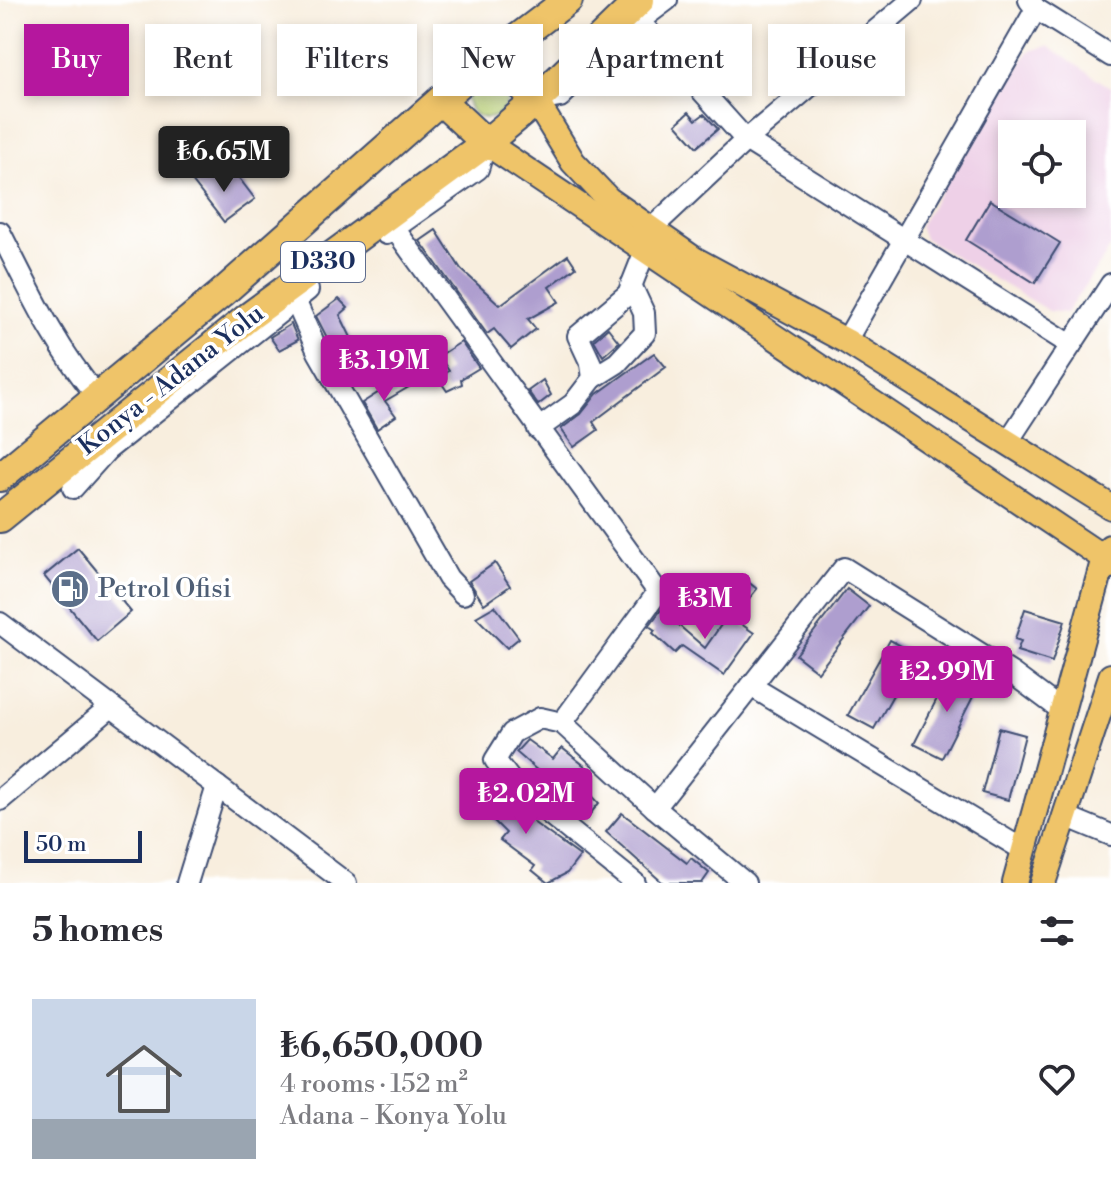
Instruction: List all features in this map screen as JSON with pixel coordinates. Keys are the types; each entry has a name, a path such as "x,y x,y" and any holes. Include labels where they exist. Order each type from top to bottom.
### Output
{"highway":[{"name":"D330","path":"536,24 568,0"},
{"name":"Konya - Adana Yolu","path":"0,518 250,316 486,143 640,10"},
{"name":"D330","path":"0,477 221,294 447,96"},
{"path":"531,96 536,101"},
{"path":"441,101 486,143"}],"main road":[{"path":"536,101 573,162 648,240 694,259 846,341 1111,507"},
{"path":"486,143 648,240 1109,556 1015,883"},
{"path":"1043,883 1065,816 1104,720 1111,676"}],"street":[{"path":"667,0 640,10 746,140 1071,345"},
{"path":"593,378 591,364 578,336 628,294 648,240 746,140 912,0"},
{"path":"846,341 1032,4 1111,56"},
{"path":"73,488 107,450 295,300 478,169 486,143"},
{"path":"394,228 658,592 562,723"},
{"path":"0,232 38,309 74,368 97,396"},
{"path":"1007,443 1111,284"},
{"path":"538,429 573,404 593,378 617,363 645,333 644,313 631,285"},
{"path":"295,300 326,366 448,578 463,594"},
{"path":"655,808 844,568 1013,674 1064,712"},
{"path":"0,623 346,883"},
{"path":"751,686 1025,851"},
{"path":"0,800 111,707"},
{"path":"635,883 516,787 495,760 512,733 540,718 562,723 655,808 745,883"},
{"path":"187,883 217,786"},
{"path":"1065,816 1111,835"}],"shaded area":[{"path":"1048,46 1111,88 1111,247 1066,313 1049,311 924,238 919,226 1029,51"}],"green space":[{"path":"468,96 506,96 501,112 487,118 473,112 467,98"}],"building":[{"path":"689,112 696,120 704,114 718,129 697,147 676,124"},
{"path":"207,170 216,182 233,170 255,199 224,222 192,181"},
{"path":"990,200 998,208 1003,208 1060,243 1035,283 966,240"},
{"path":"436,230 461,269 500,305 568,255 576,267 549,287 559,302 528,319 536,329 511,349 494,329 487,334 420,241"},
{"path":"339,299 348,308 340,315 367,370 355,376 344,371 316,316"},
{"path":"291,324 298,340 279,350 270,337"},
{"path":"608,328 619,342 603,356 594,340"},
{"path":"461,342 479,368 461,379 462,384 447,391 438,378 449,371 439,356"},
{"path":"654,353 666,367 593,422 598,430 574,447 561,429 581,414 597,394"},
{"path":"403,377 409,387 385,401 396,416 377,429 362,403"},
{"path":"543,380 551,395 538,405 528,391"},
{"path":"78,548 131,612 97,641 44,576"},
{"path":"495,563 510,586 484,604 469,581"},
{"path":"747,581 757,589 739,611 729,603"},
{"path":"847,589 869,606 818,672 796,655"},
{"path":"495,606 519,638 507,648 476,617"},
{"path":"1025,609 1065,621 1052,662 1017,651 1021,641 1015,639"},
{"path":"661,610 705,648 728,615 754,633 724,675 682,646 675,653 653,633 655,630 649,626"},
{"path":"890,640 916,654 874,729 848,715"},
{"path":"952,669 980,683 942,758 914,744"},
{"path":"999,728 1025,735 1008,800 982,793"},
{"path":"527,740 553,759 562,748 586,767 576,779 599,803 586,819 570,813 570,799 516,752"},
{"path":"493,784 522,812 535,819 533,822 580,856 567,873 548,883 532,870 535,866 500,840 506,833 485,812 480,817 469,807"},
{"path":"622,813 687,863 691,858 709,873 702,883 663,883 606,832"}],"place":[{"name":"Petrol Ofisi","path":"70,589"}]}
